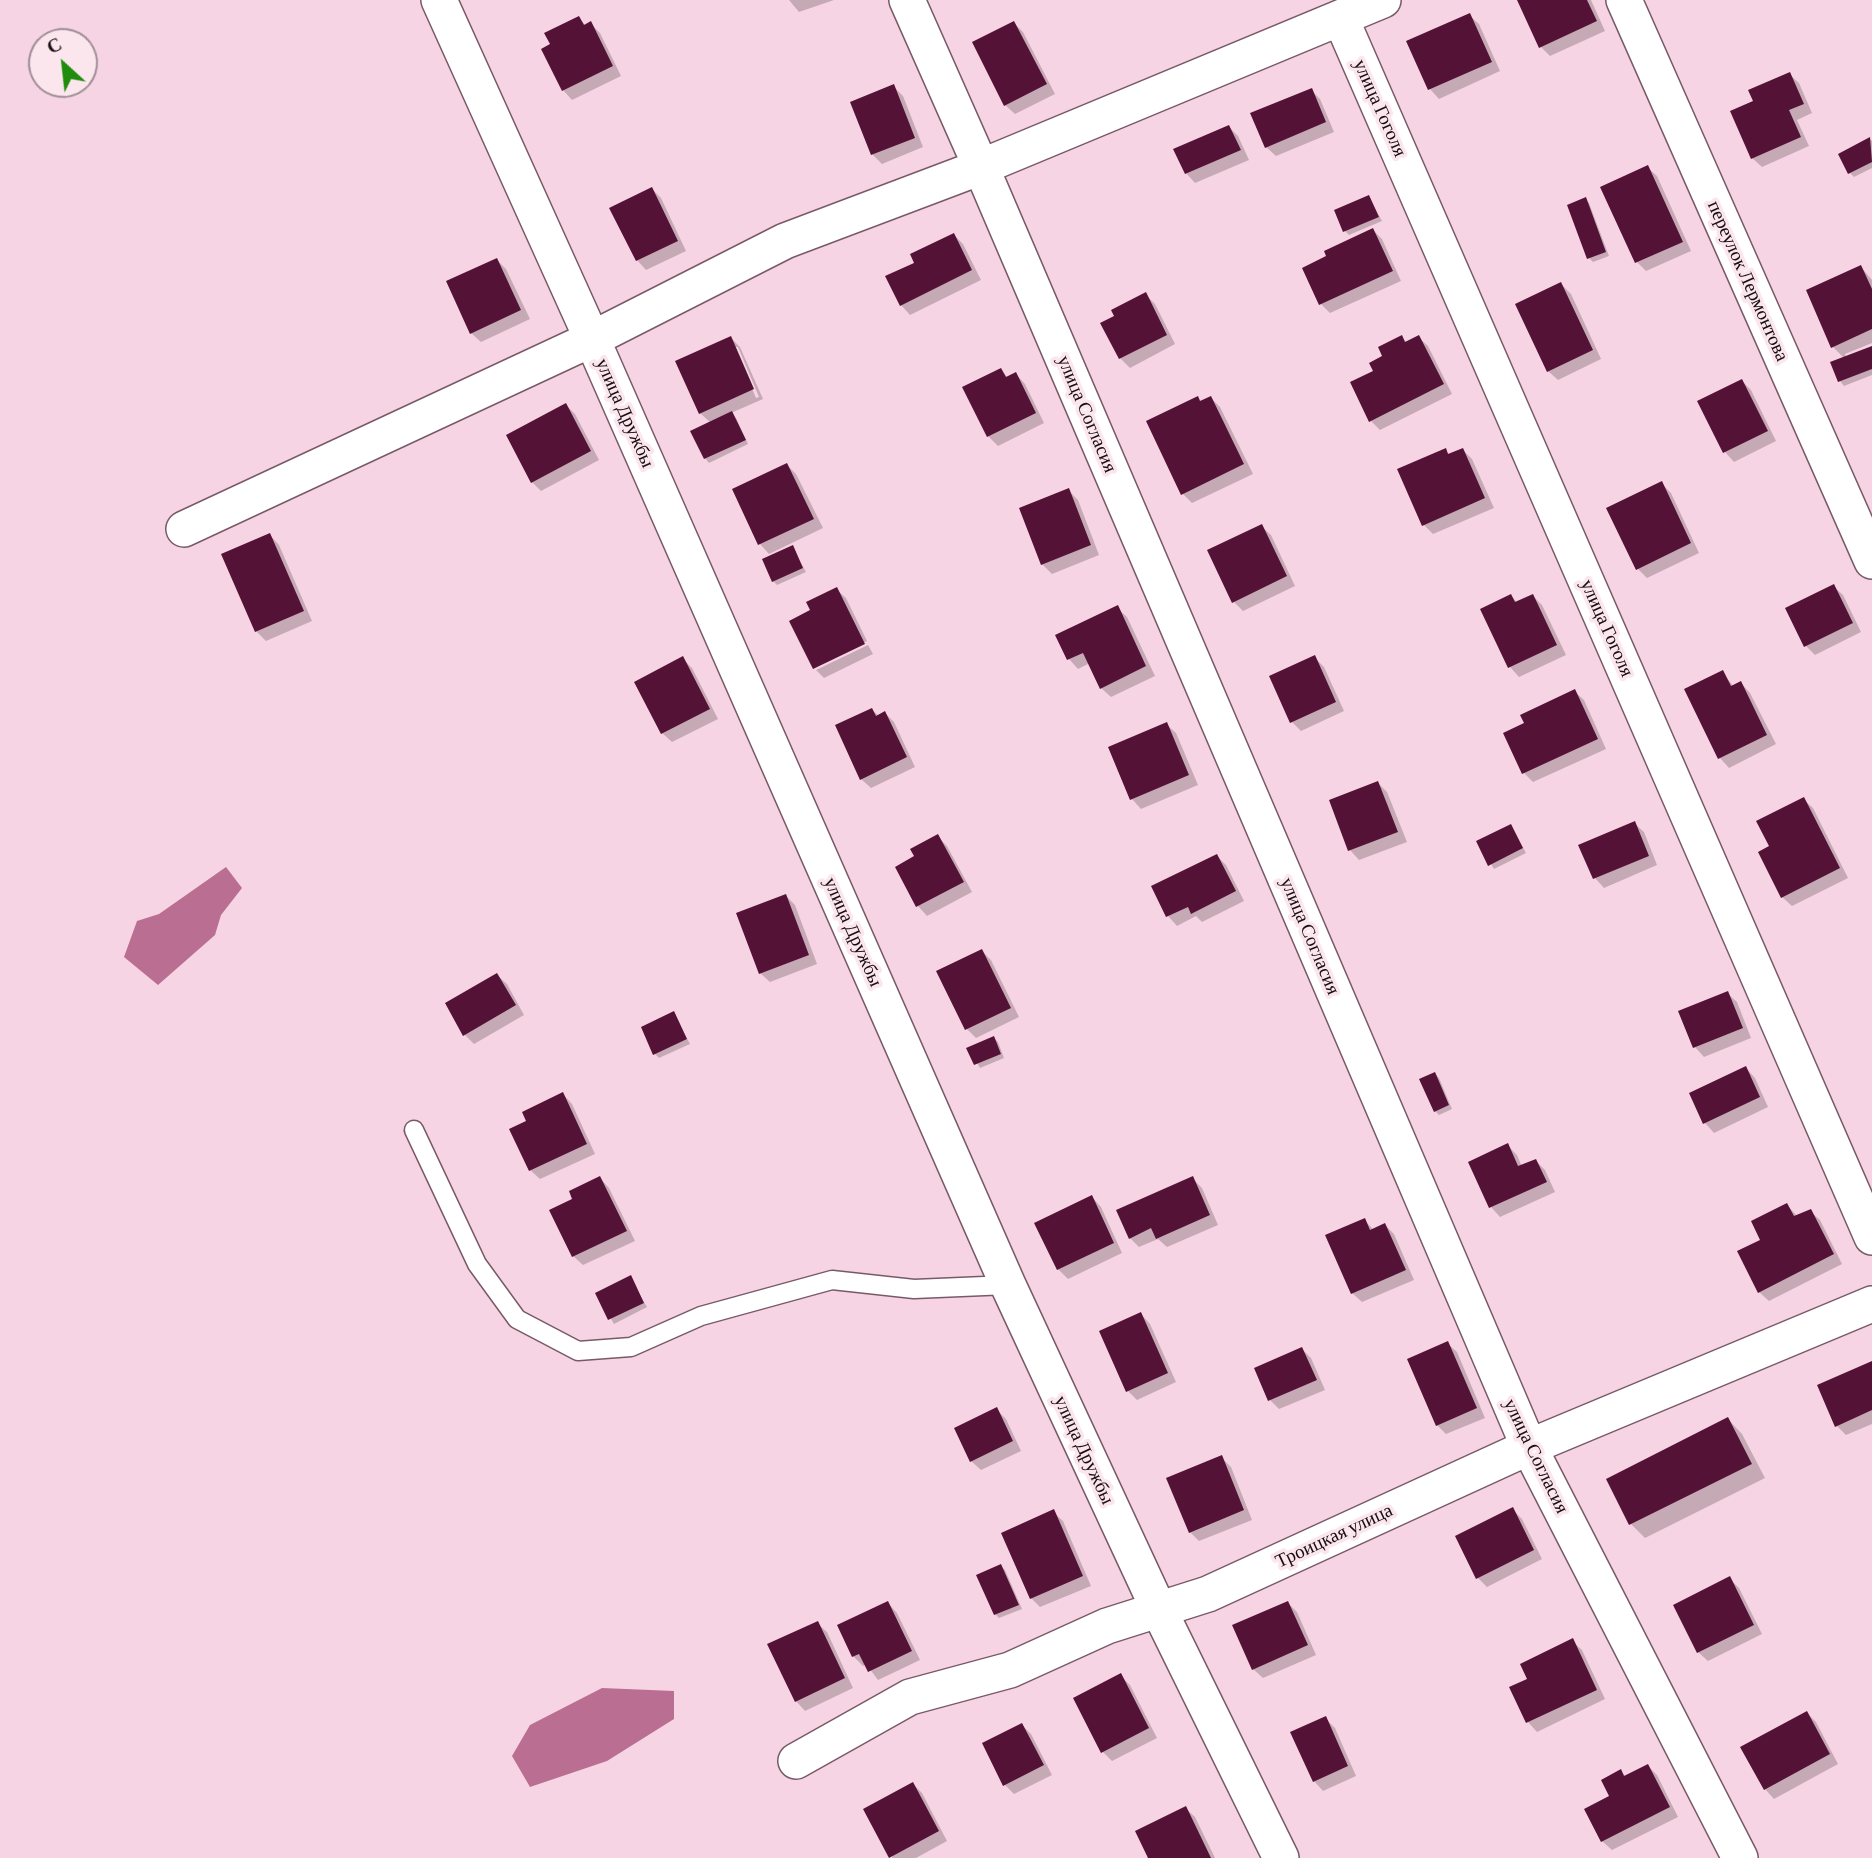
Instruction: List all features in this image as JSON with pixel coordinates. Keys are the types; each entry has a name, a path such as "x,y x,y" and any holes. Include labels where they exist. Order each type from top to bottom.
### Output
{"street":[{"name":"улица Дружбы","path":"439,0 592,339 1008,1285 1158,1608 1281,1858"},
{"name":"улица Согласия","path":"907,0 1529,1447 1740,1858"},
{"path":"184,529 592,339 785,241 981,167 1383,0"},
{"name":"переулок Лермонтова","path":"1624,0 1872,561"},
{"name":"улица Гоголя","path":"1341,19 1872,1237"},
{"name":"Троицкая улица","path":"796,1761 909,1697 1010,1670 1107,1626 1208,1594 1529,1447 1872,1304"}],"lane":[{"path":"414,1130 477,1264 517,1319 578,1351 631,1347 702,1316 832,1280 914,1289 1008,1285"}],"shaded area":[{"path":"226,867 242,888 221,915 215,935 158,985 124,957 137,921 159,914"},
{"path":"602,1688 674,1691 674,1719 607,1761 530,1787 512,1756 530,1725"}],"building":[{"path":"1517,0 1587,0 1597,21 1539,48"},
{"path":"1470,13 1492,62 1428,90 1406,41"},
{"path":"579,16 584,25 591,21 613,66 562,91 541,49 550,44 544,33"},
{"path":"1014,21 1047,84 1004,106 972,42"},
{"path":"1790,72 1804,104 1789,110 1801,137 1751,159 1730,111 1753,101 1748,90"},
{"path":"894,84 915,138 871,155 850,102"},
{"path":"1312,88 1326,122 1265,148 1250,113"},
{"path":"1229,125 1241,150 1185,174 1173,149"},
{"path":"1870,137 1872,162 1848,174 1838,154"},
{"path":"1648,165 1683,242 1635,263 1600,187"},
{"path":"652,187 678,241 636,261 609,208"},
{"path":"1369,195 1379,217 1343,232 1334,210"},
{"path":"1586,197 1606,252 1587,259 1567,205"},
{"path":"1373,228 1393,271 1319,305 1302,268 1326,256 1324,251"},
{"path":"954,233 972,270 900,306 885,276 914,263 910,254"},
{"path":"497,258 521,310 470,334 446,281"},
{"path":"1861,265 1872,289 1872,329 1831,348 1806,290"},
{"path":"1561,282 1593,350 1547,372 1515,304"},
{"path":"1146,292 1167,335 1119,359 1100,323 1114,316 1111,310"},
{"path":"1402,335 1405,342 1419,335 1444,384 1369,422 1350,382 1373,371 1369,363 1382,356 1378,347"},
{"path":"731,336 754,389 699,414 675,361"},
{"path":"1872,346 1872,369 1838,382 1830,362"},
{"path":"1001,368 1006,377 1016,372 1036,413 987,437 962,387"},
{"path":"1742,379 1768,431 1723,453 1697,401"},
{"path":"1198,396 1200,401 1211,396 1244,464 1181,495 1146,421"},
{"path":"566,403 591,451 531,483 506,435"},
{"path":"732,411 746,440 704,459 690,431"},
{"path":"1446,448 1448,454 1463,448 1485,498 1422,526 1397,469"},
{"path":"787,463 814,519 758,545 732,489"},
{"path":"1662,481 1691,543 1636,570 1606,508"},
{"path":"1069,488 1091,545 1041,565 1019,508"},
{"path":"1262,524 1287,576 1232,603 1207,550"},
{"path":"270,533 304,611 255,632 221,554"},
{"path":"793,545 803,568 772,582 762,559"},
{"path":"1834,584 1853,623 1804,647 1785,608"},
{"path":"837,587 865,644 813,669 789,621 810,610 806,602"},
{"path":"1511,594 1515,602 1533,594 1557,645 1508,668 1480,609"},
{"path":"1118,605 1146,666 1100,689 1083,653 1067,660 1055,635"},
{"path":"1315,655 1336,702 1290,723 1269,676"},
{"path":"683,656 710,709 661,734 634,682"},
{"path":"1723,670 1731,686 1741,681 1767,735 1718,759 1684,689"},
{"path":"1575,689 1598,739 1522,774 1503,733 1524,723 1520,715"},
{"path":"872,708 876,716 885,711 907,757 860,780 835,725"},
{"path":"1167,722 1189,775 1130,800 1108,747"},
{"path":"1378,781 1398,832 1348,851 1329,800"},
{"path":"1804,797 1840,868 1781,898 1758,852 1769,846 1756,821"},
{"path":"1635,821 1649,856 1593,879 1578,845"},
{"path":"1511,824 1523,848 1488,866 1476,841"},
{"path":"938,834 964,882 916,907 895,867 914,856 910,849"},
{"path":"1217,854 1236,891 1191,914 1188,907 1166,917 1151,886"},
{"path":"786,894 809,955 759,974 736,913"},
{"path":"982,949 1011,1008 965,1030 936,971"},
{"path":"497,973 516,1005 463,1036 445,1003"},
{"path":"1728,991 1743,1028 1693,1048 1678,1011"},
{"path":"674,1011 687,1039 653,1055 641,1027"},
{"path":"994,1036 1001,1054 974,1065 966,1048"},
{"path":"1746,1066 1760,1097 1703,1124 1689,1093"},
{"path":"1435,1072 1449,1105 1434,1112 1419,1079"},
{"path":"563,1092 587,1144 529,1171 509,1129 526,1121 522,1112"},
{"path":"1508,1143 1518,1166 1536,1159 1547,1182 1489,1208 1468,1162"},
{"path":"600,1176 627,1231 572,1257 549,1210 572,1199 569,1191"},
{"path":"1193,1176 1210,1215 1156,1239 1151,1228 1129,1239 1116,1210"},
{"path":"1092,1195 1114,1243 1057,1270 1034,1223"},
{"path":"1787,1203 1794,1216 1811,1209 1834,1254 1758,1293 1737,1251 1760,1240 1751,1221"},
{"path":"1365,1218 1370,1230 1385,1223 1406,1270 1351,1294 1325,1235"},
{"path":"631,1275 644,1303 608,1320 595,1293"},
{"path":"1141,1312 1168,1373 1126,1392 1099,1331"},
{"path":"1448,1341 1477,1408 1436,1426 1407,1359"},
{"path":"1302,1347 1317,1380 1268,1401 1254,1368"},
{"path":"1872,1361 1872,1410 1835,1427 1817,1385"},
{"path":"997,1407 1013,1441 970,1462 954,1428"},
{"path":"1728,1417 1752,1464 1629,1525 1606,1479"},
{"path":"1222,1455 1244,1510 1189,1533 1166,1478"},
{"path":"1513,1507 1534,1550 1476,1579 1455,1536"},
{"path":"1054,1509 1083,1576 1030,1599 1001,1533"},
{"path":"1001,1564 1019,1605 994,1615 976,1575"},
{"path":"1730,1576 1754,1625 1697,1653 1673,1605"},
{"path":"888,1601 912,1651 868,1672 859,1654 852,1657 837,1625"},
{"path":"1288,1601 1308,1645 1252,1670 1232,1625"},
{"path":"818,1621 845,1678 795,1702 767,1644"},
{"path":"1573,1638 1597,1690 1526,1723 1509,1687 1527,1679 1520,1664"},
{"path":"1121,1673 1149,1728 1101,1753 1073,1698"},
{"path":"1807,1711 1830,1754 1764,1790 1740,1747"},
{"path":"1326,1716 1348,1766 1313,1782 1290,1732"},
{"path":"1022,1723 1044,1765 1003,1786 982,1743"},
{"path":"1648,1764 1670,1807 1601,1842 1584,1809 1609,1796 1601,1780 1621,1769 1624,1776"},
{"path":"913,1782 939,1831 889,1858 863,1809"},
{"path":"1186,1806 1211,1858 1148,1858 1135,1831"}]}
